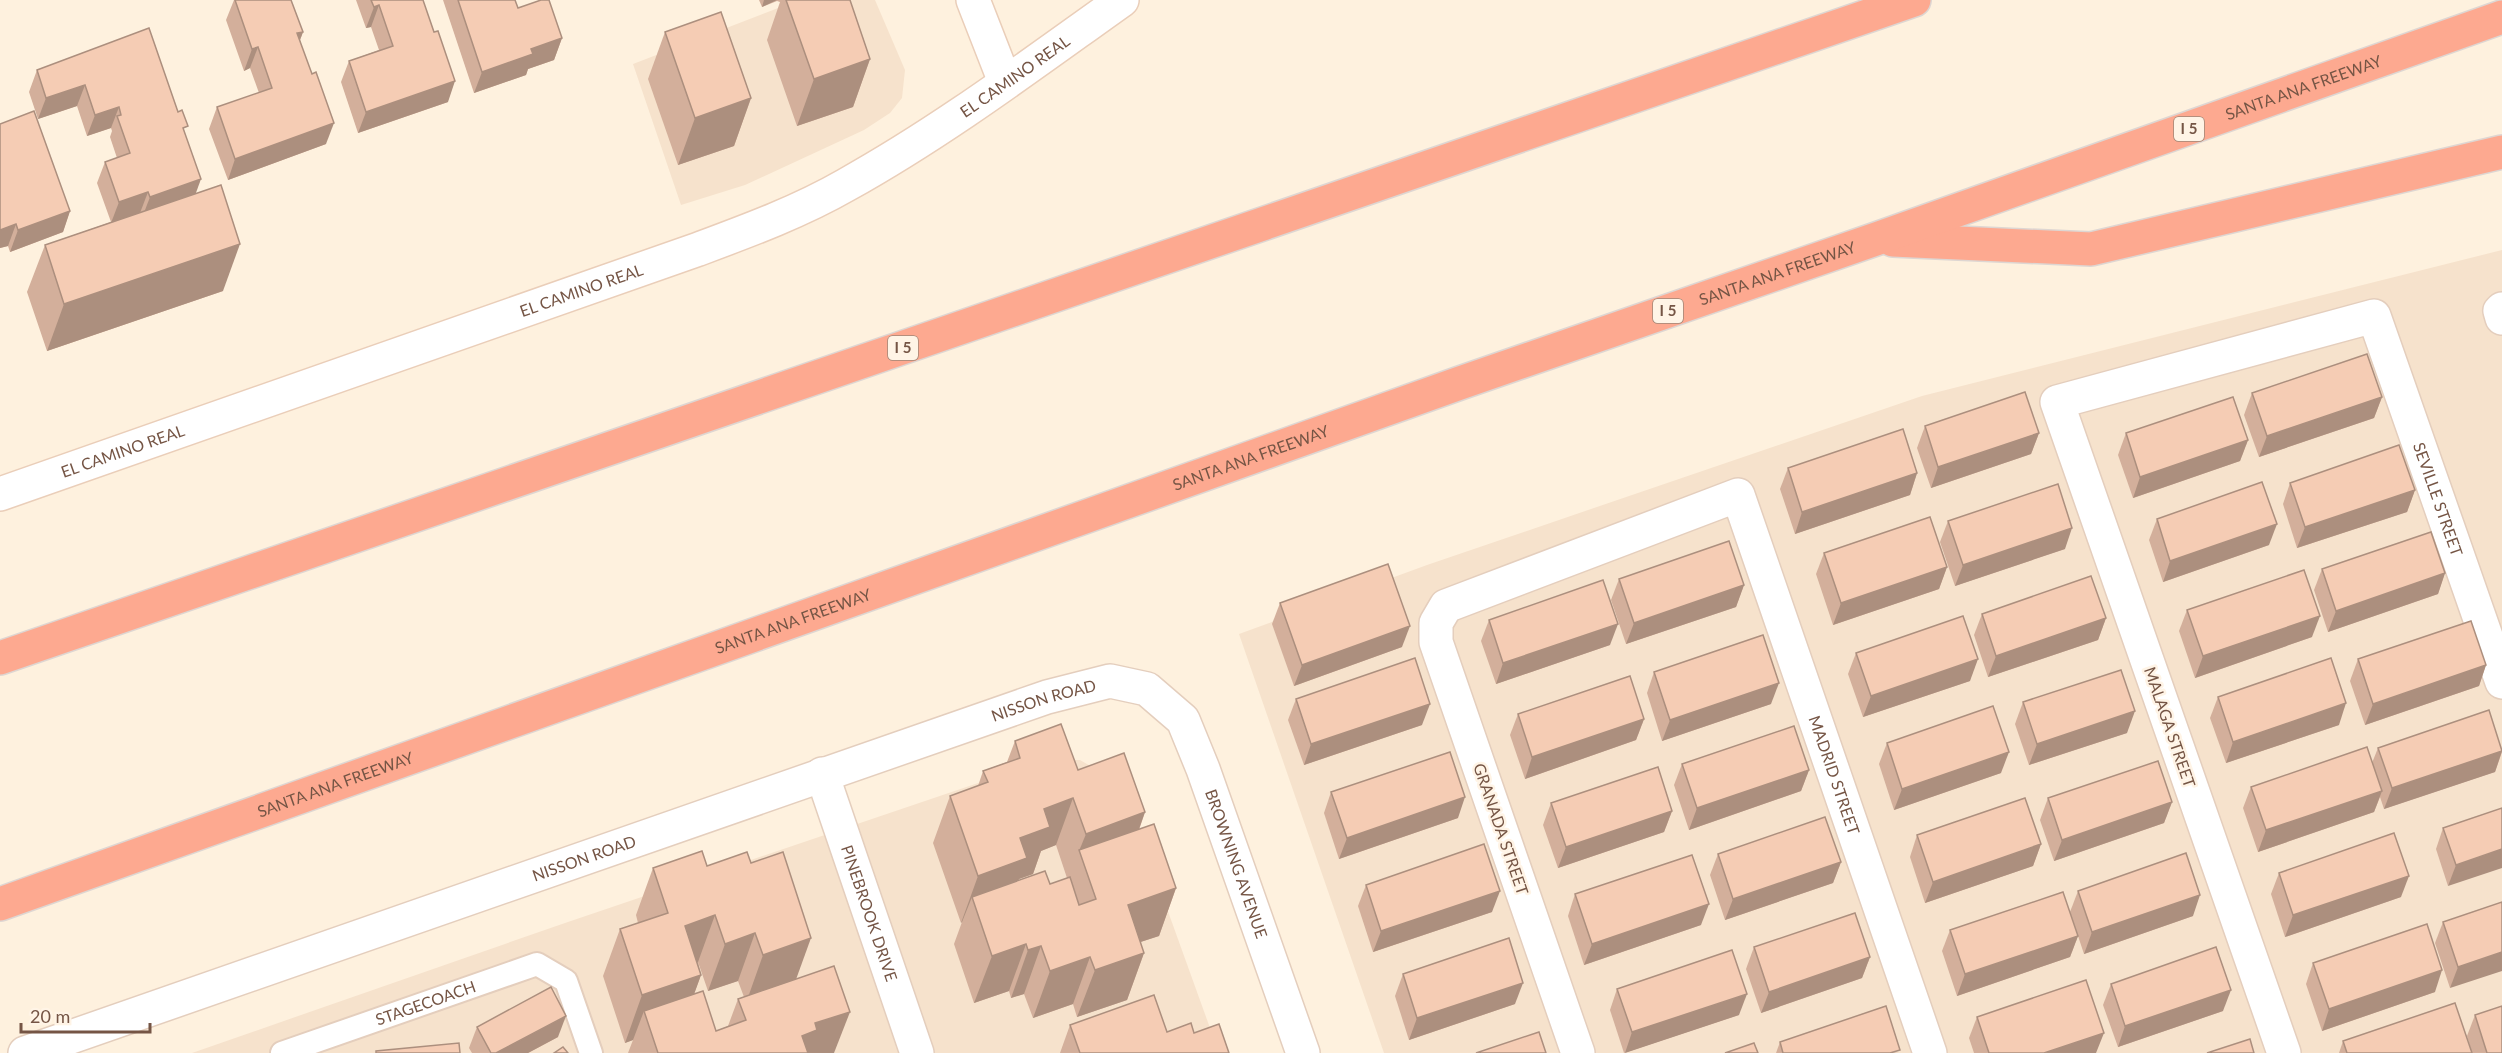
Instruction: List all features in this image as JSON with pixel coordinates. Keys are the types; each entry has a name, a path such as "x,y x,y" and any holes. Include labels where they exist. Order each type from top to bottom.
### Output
{"highway":[{"path":"1807,38 1866,0"},
{"name":"I 5","path":"0,658 1914,0"},
{"name":"SANTA ANA FREEWAY","path":"0,904 1460,383 1876,239 2502,17"},
{"path":"1876,239 2091,249 2502,152"}],"street":[{"path":"973,0 1005,82"},
{"name":"EL CAMINO REAL","path":"0,494 696,250 778,219 845,186 924,138 1122,0"},
{"path":"2502,309 2500,311 2502,318"},
{"name":"MALAGA STREET","path":"2284,1053 2057,402 2374,316"},
{"name":"SEVILLE STREET","path":"2374,316 2502,682"},
{"name":"GRANADA STREET","path":"1578,1053 1436,642 1436,624 1446,606 1738,495"},
{"name":"MADRID STREET","path":"1738,495 1930,1053"},
{"name":"NISSON ROAD","path":"39,1051 822,774 1047,697 1110,681 1147,689"},
{"name":"BROWNING AVENUE","path":"1147,689 1183,720 1203,769 1303,1053"},
{"name":"PINEBROOK DRIVE","path":"822,774 917,1053"}],"lane":[{"name":"STAGECOACH","path":"282,1053 323,1046 537,964 566,981 591,1053"}],"shaded area":[{"path":"799,0 875,0 905,70 902,98 890,113 864,130 745,185 681,205 633,64"},
{"path":"2502,250 2502,1053 1384,1053 1239,634 1427,565 1922,396"},
{"path":"1046,760 1080,760 1099,771 1134,817 1219,1053 192,1053 565,923"}],"building":[{"path":"235,0 291,0 303,32 297,33 312,74 316,72 334,123 235,159 217,107 272,88 258,47 252,49"},
{"path":"371,0 423,0 434,32 438,31 455,81 366,112 349,61 393,46 379,5 374,7"},
{"path":"458,0 515,0 518,8 541,0 549,0 562,38 531,49 533,54 482,72"},
{"path":"786,0 850,0 870,59 814,79"},
{"path":"721,12 751,98 695,118 665,32"},
{"path":"149,28 178,112 182,110 188,126 183,128 201,179 150,197 148,192 119,202 105,162 130,153 117,116 121,115 119,107 95,115 85,85 46,98 37,70"},
{"path":"34,111 70,211 18,230 16,224 0,230 0,124"},
{"path":"221,185 240,244 64,304 45,245"},
{"path":"2367,354 2382,397 2267,436 2252,393"},
{"path":"2025,392 2039,433 1938,467 1925,426"},
{"path":"2233,397 2248,440 2140,477 2126,433"},
{"path":"1903,429 1917,473 1802,512 1788,468"},
{"path":"2399,445 2415,490 2305,527 2290,483"},
{"path":"2262,482 2277,524 2170,561 2157,519"},
{"path":"2058,484 2072,528 1963,565 1948,521"},
{"path":"1930,517 1947,567 1841,603 1824,553"},
{"path":"2431,532 2445,573 2336,611 2322,569"},
{"path":"1729,541 1744,585 1634,623 1619,579"},
{"path":"1388,564 1410,626 1302,665 1280,603"},
{"path":"2304,570 2320,616 2203,656 2187,610"},
{"path":"2091,576 2106,618 1996,656 1982,614"},
{"path":"1603,580 1618,624 1503,663 1489,620"},
{"path":"1963,616 1978,659 1871,696 1856,653"},
{"path":"2471,621 2486,665 2373,704 2358,659"},
{"path":"1763,635 1779,683 1670,720 1654,672"},
{"path":"1415,658 1430,704 1311,744 1296,699"},
{"path":"2331,658 2346,703 2233,742 2218,697"},
{"path":"2121,670 2135,711 2037,744 2023,702"},
{"path":"1630,676 1644,719 1532,757 1518,714"},
{"path":"1993,706 2009,752 1902,789 1887,743"},
{"path":"2489,710 2502,751 2392,788 2378,748"},
{"path":"1061,724 1078,770 1124,753 1145,812 1086,834 1073,798 1044,809 1050,827 1020,838 1027,858 978,876 950,796 988,782 983,771 1020,758 1015,741"},
{"path":"1794,726 1809,770 1697,808 1682,764"},
{"path":"2367,747 2382,791 2266,830 2251,787"},
{"path":"1450,752 1465,797 1347,838 1331,792"},
{"path":"2158,761 2172,802 2062,840 2048,798"},
{"path":"1658,767 1672,811 1566,847 1551,803"},
{"path":"2025,798 2041,844 1933,882 1917,835"},
{"path":"2502,808 2502,849 2456,865 2443,828"},
{"path":"1825,817 1841,862 1733,899 1718,854"},
{"path":"1154,824 1176,888 1128,905 1144,953 1095,970 1090,957 1050,971 1041,946 1028,950 1026,944 992,956 972,897 1045,871 1050,884 1070,877 1079,905 1096,899 1079,850"},
{"path":"2394,833 2409,876 2293,915 2279,873"},
{"path":"1484,844 1500,891 1381,931 1366,885"},
{"path":"702,851 707,866 747,852 751,863 783,852 811,938 763,955 755,933 725,944 715,915 685,926 701,975 642,995 620,929 668,913 653,868"},
{"path":"2186,853 2200,895 2092,932 2078,891"},
{"path":"1692,855 1709,904 1592,944 1575,894"},
{"path":"2063,892 2078,936 1965,974 1950,930"},
{"path":"2502,902 2502,952 2458,967 2443,922"},
{"path":"1855,913 1870,957 1769,992 1754,947"},
{"path":"2427,924 2442,970 2329,1009 2313,963"},
{"path":"1509,938 1523,983 1417,1018 1403,974"},
{"path":"2216,947 2231,990 2125,1026 2111,984"},
{"path":"1732,950 1747,994 1632,1032 1617,989"},
{"path":"834,966 850,1012 815,1023 817,1030 802,1036 808,1053 658,1053 644,1011 703,991 716,1031 746,1020 738,999"},
{"path":"2086,980 2104,1033 2044,1053 1989,1053 1977,1017"},
{"path":"551,987 566,1016 496,1053 491,1053 477,1027"},
{"path":"1154,995 1167,1032 1191,1023 1194,1033 1219,1024 1229,1053 1080,1053 1070,1025"},
{"path":"2455,1003 2472,1053 2347,1053 2343,1041"},
{"path":"1886,1006 1900,1050 1890,1053 1783,1053 1780,1042"},
{"path":"2502,1006 2502,1053 2487,1053 2475,1015"},
{"path":"1539,1032 1546,1053 1476,1053"},
{"path":"2250,1039 2254,1053 2207,1053"},
{"path":"459,1043 460,1053 376,1053 376,1051"},
{"path":"1754,1043 1758,1053 1725,1053"},
{"path":"563,1047 568,1053 554,1053"}]}
